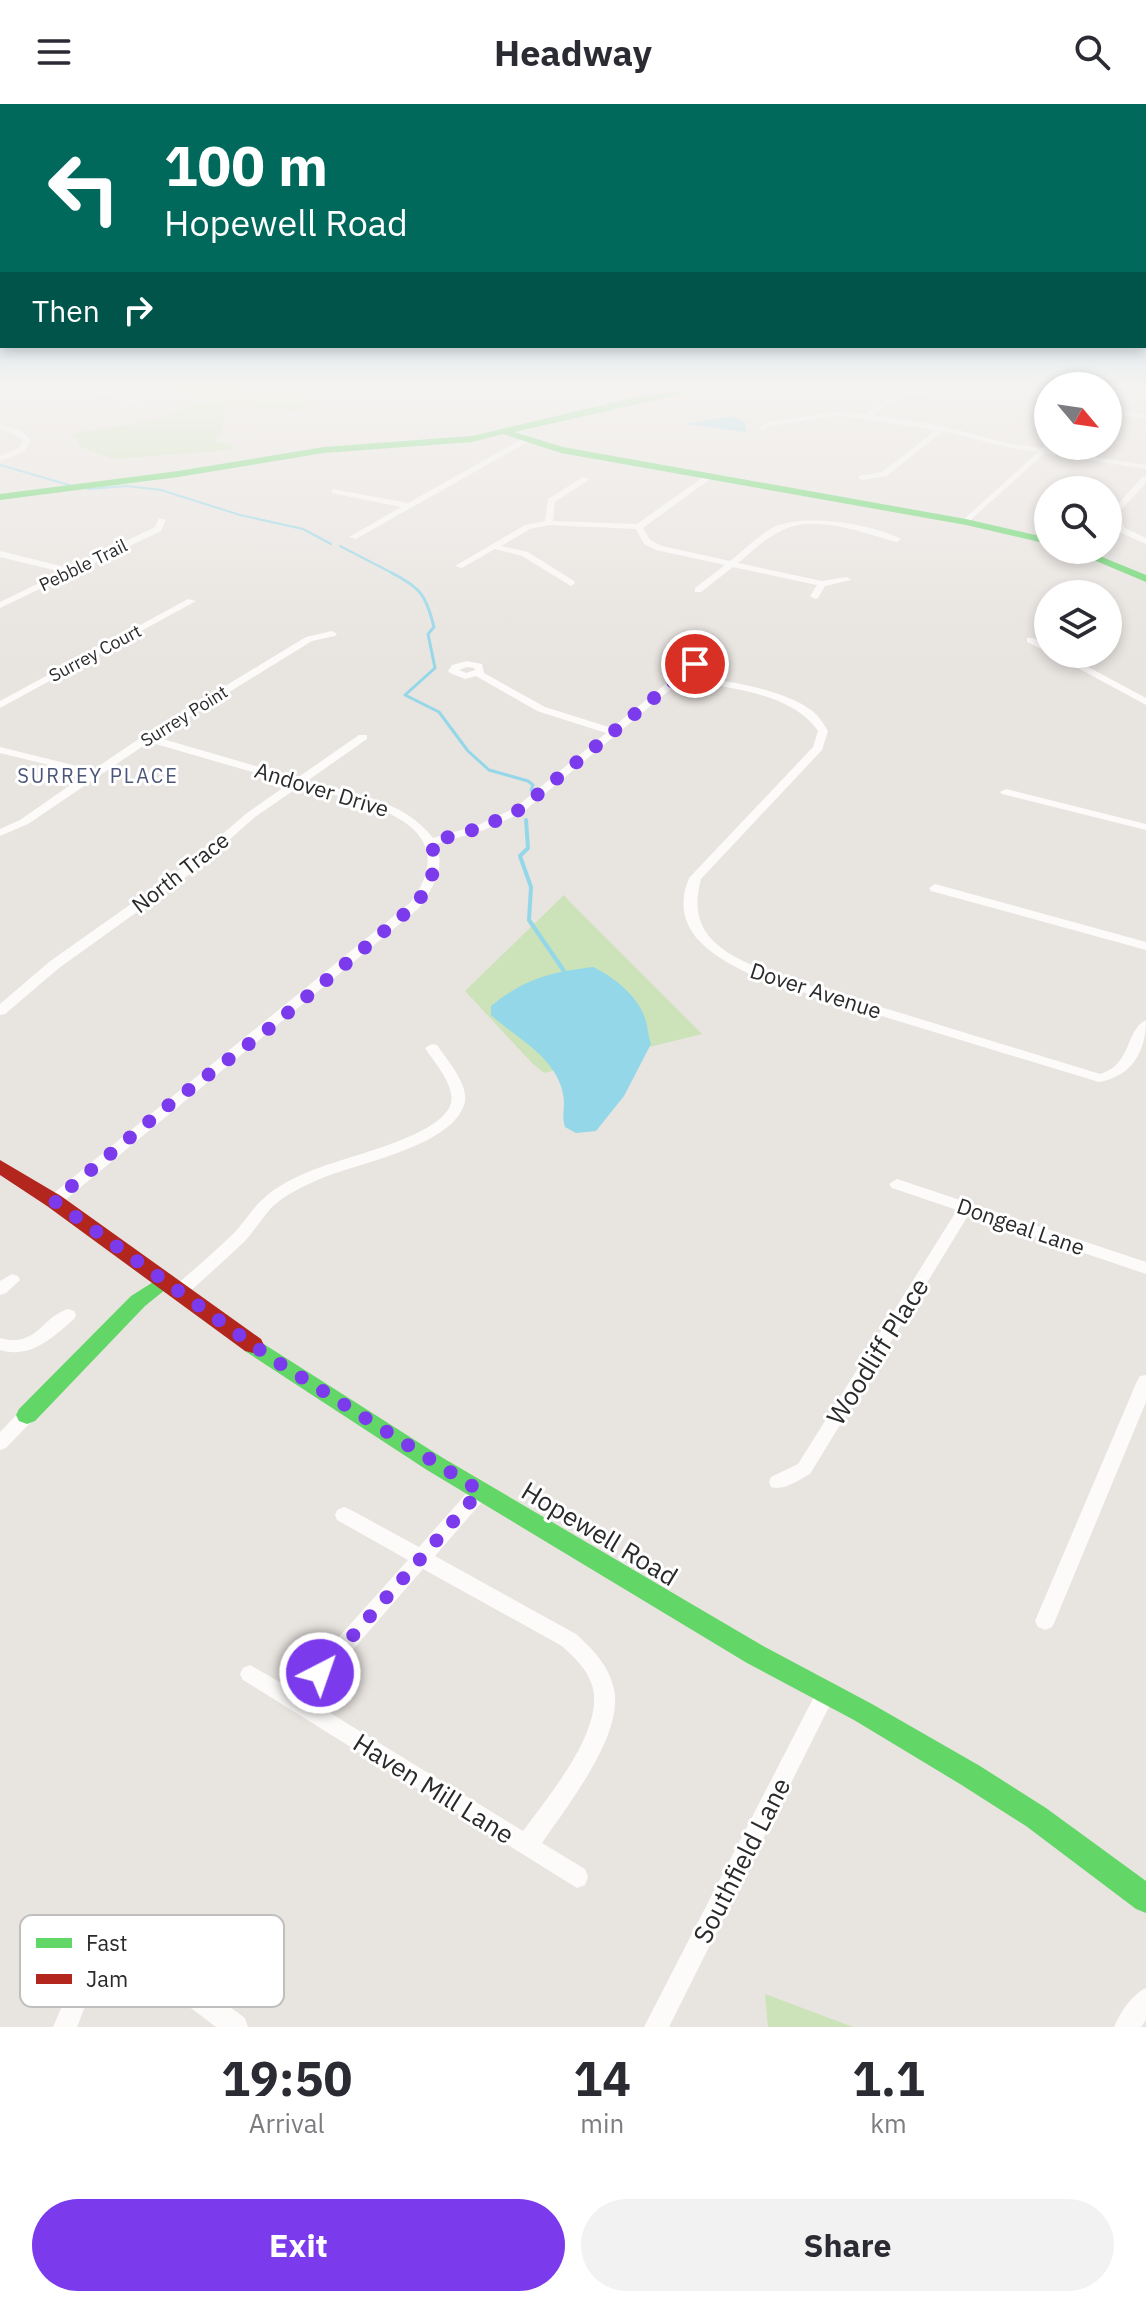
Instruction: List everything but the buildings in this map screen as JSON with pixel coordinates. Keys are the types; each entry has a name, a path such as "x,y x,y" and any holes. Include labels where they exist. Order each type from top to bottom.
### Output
{"street":[{"path":"0,497 141,479"},
{"path":"353,537 458,479"},
{"path":"549,523 551,501 586,479"},
{"path":"459,566 528,527 549,523 639,527 707,479"},
{"path":"719,479 966,522 1034,538"},
{"path":"966,522 1013,479"},
{"path":"1145,479 1113,514 1122,530 1146,541"},
{"path":"335,491 409,506"},
{"name":"Pebble Trail","path":"0,605 158,529 162,520"},
{"path":"698,590 775,530 798,522 830,525 897,539"},
{"path":"639,527 647,542 659,548 822,584 847,580"},
{"path":"492,546 525,554 571,583"},
{"path":"0,554 70,571"},
{"path":"1109,564 1146,579"},
{"path":"815,596 822,584"},
{"name":"Surrey Court","path":"0,705 191,601"},
{"name":"Surrey Point","path":"0,833 24,822 147,738 309,639 332,634"},
{"path":"1030,640 1034,642"},
{"path":"54,1201 170,1104 271,1027 415,905 428,889 435,872 431,842 480,828 519,810 710,652"},
{"path":"1083,668 1146,702"},
{"path":"478,673 541,709 614,732"},
{"name":"Dover Avenue","path":"681,676 789,702 813,715 823,731 818,748 695,878 689,892 688,907 692,922 709,943 730,960 768,977 1087,1076 1110,1077 1124,1069 1146,1024"},
{"name":"North Trace","path":"0,1011 54,965 190,868 251,815 363,737"},
{"name":"Andover Drive","path":"147,738 390,808 415,823 431,842"},
{"path":"0,750 94,773"},
{"path":"1006,792 1146,827"},
{"path":"935,888 1146,946"},
{"path":"0,1443 138,1301 173,1286 246,1230 270,1200 333,1168 402,1146 441,1124 458,1103 457,1090 432,1048"},
{"name":"Hopewell Road","path":"0,1166 54,1201 271,1358 480,1491 1036,1817 1146,1899"},
{"name":"Dongeal Lane","path":"897,1184 1146,1268"},
{"name":"Woodliff Place","path":"778,1482 804,1469 966,1207"},
{"path":"0,1344 13,1350 32,1344 68,1315"},
{"path":"1045,1621 1146,1381"},
{"path":"295,1701 480,1491"},
{"path":"344,1515 569,1640 586,1654 605,1687 606,1712 598,1736 527,1845"},
{"name":"Haven Mill Lane","path":"250,1674 577,1877"},
{"name":"Southfield Lane","path":"656,2027 826,1693"},
{"path":"1126,2027 1146,2000"},
{"path":"65,2027 73,2007"},
{"path":"209,2007 236,2027"}],"green space":[{"path":"564,895 702,1034 544,1073 532,1063 465,991"},
{"path":"765,1994 853,2027 768,2027"}],"water":[{"path":"593,967 617,981 631,994 645,1018 651,1044 624,1096 596,1131 576,1133 565,1127 564,1101 555,1073 536,1052 491,1015 491,1006 515,989 539,978"}],"waterway":[{"path":"47,479 69,485"},
{"path":"88,489 127,486 161,490 240,515 303,529 331,544"},
{"path":"340,546 396,575"},
{"path":"392,573 410,583 421,594 434,627 428,634 435,668 405,695 439,712 468,751 489,770 528,781 533,785 531,790"},
{"path":"526,820 528,848 520,856 531,887 529,920 564,971"}],"traffic: fast":[{"path":"0,497 141,479"},
{"path":"723,479 966,522 1034,538"},
{"path":"1109,564 1146,579"},
{"path":"27,1415 138,1301 166,1281"},
{"path":"253,1345 435,1464 756,1655 863,1712 970,1775 1036,1817 1146,1899"}],"traffic: jam":[{"path":"0,1166 54,1201 253,1345"}],"district":[{"name":"SURREY PLACE","path":"98,775"}],"route":[{"path":"320,1673 453,1518 480,1491 271,1358 54,1201 170,1104 271,1027 415,905 428,889 435,872 431,842 480,828 519,810 695,664"}]}
